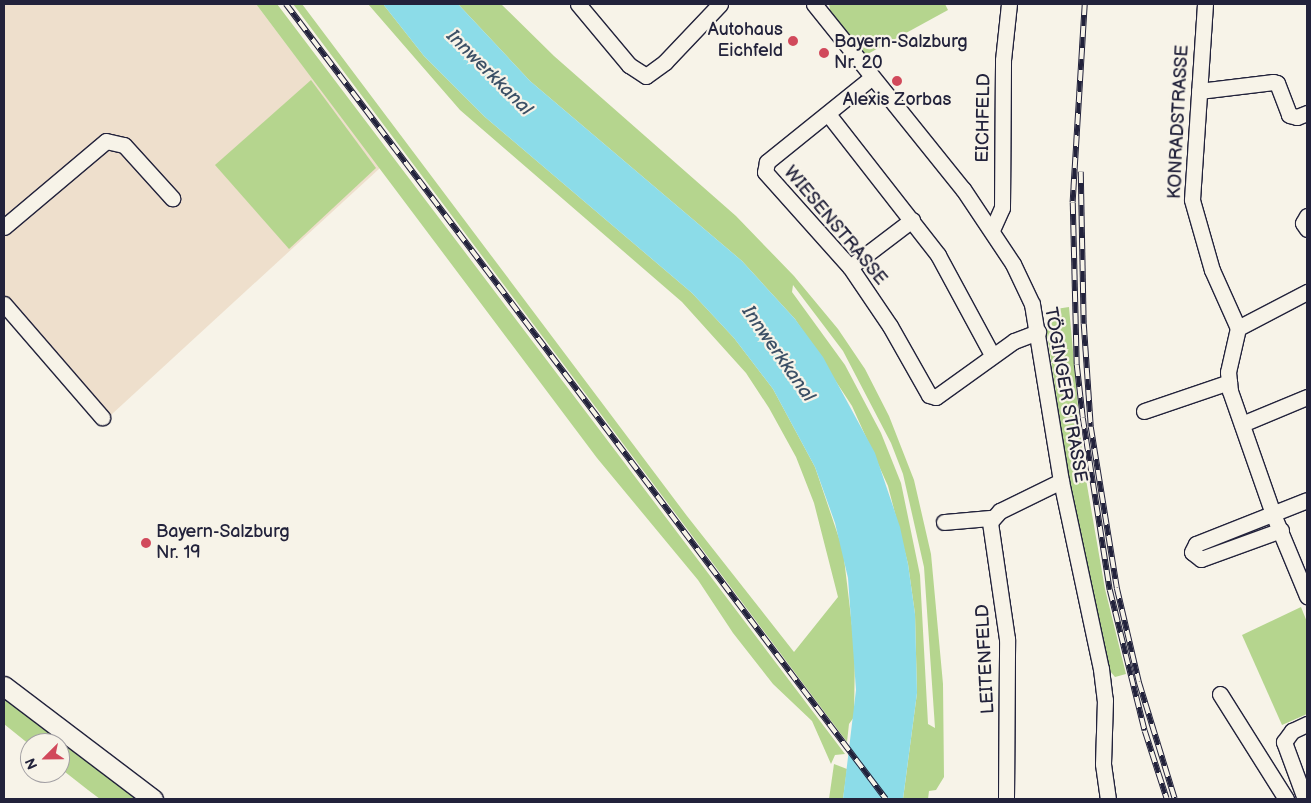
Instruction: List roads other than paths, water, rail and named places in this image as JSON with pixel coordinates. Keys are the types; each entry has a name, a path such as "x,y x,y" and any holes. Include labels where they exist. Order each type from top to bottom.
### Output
{"main road":[{"path":"4,686 153,799"}],"street":[{"path":"578,4 620,55 642,75 650,75 665,62 720,4"},
{"name":"TÖGINGER STRASSE","path":"814,4 963,189 992,230 1026,291 1038,332 1061,482 1101,669 1105,700 1103,764 1108,799"},
{"name":"EICHFELD","path":"992,230 1002,208 1003,60 1009,4"},
{"name":"KONRADSTRASSE","path":"1205,4 1192,200 1212,270 1238,328"},
{"name":"WIESENSTRASSE","path":"872,78 767,162 766,172 850,267 890,326 929,395 936,397 992,355 1014,341 1038,332"},
{"path":"1199,91 1273,82 1289,115 1298,117 1307,113"},
{"path":"828,114 912,220 950,275 992,355"},
{"path":"4,227 106,141 124,145 172,198"},
{"path":"1307,216 1304,223 1307,230"},
{"path":"850,267 912,220"},
{"path":"1307,292 1238,328 1230,353 1229,382 1273,514 1307,596"},
{"path":"4,304 102,417"},
{"path":"1144,411 1229,382"},
{"path":"1242,424 1307,397"},
{"path":"944,522 991,518 1036,491 1061,482"},
{"path":"1281,530 1202,559 1193,555 1196,544 1307,500"},
{"name":"LEITENFELD","path":"991,518 1006,639 1006,799"},
{"path":"1220,694 1286,799"},
{"path":"1305,799 1284,742 1292,731 1307,724"}],"water":[{"name":"Innwerkkanal","path":"383,4 458,4 530,81 742,261 795,319 823,357 875,453 900,527 908,564 915,614 917,693 903,799 843,799 856,690 848,578 835,523 815,467 773,389 734,338 692,293 485,117 424,56"}],"railway":[{"path":"286,4 886,799"},
{"path":"1085,4 1073,203 1077,365 1083,418 1110,590 1145,731 1167,799"},
{"path":"1081,172 1084,324 1091,427 1117,588 1139,682 1175,799"}],"place":[{"name":"Autohaus Eichfeld","path":"793,41"},
{"name":"Bayern-Salzburg Nr. 20","path":"824,53"},
{"name":"Alexis Zorbas","path":"897,81"},
{"name":"Bayern-Salzburg Nr. 19","path":"146,543"}]}
